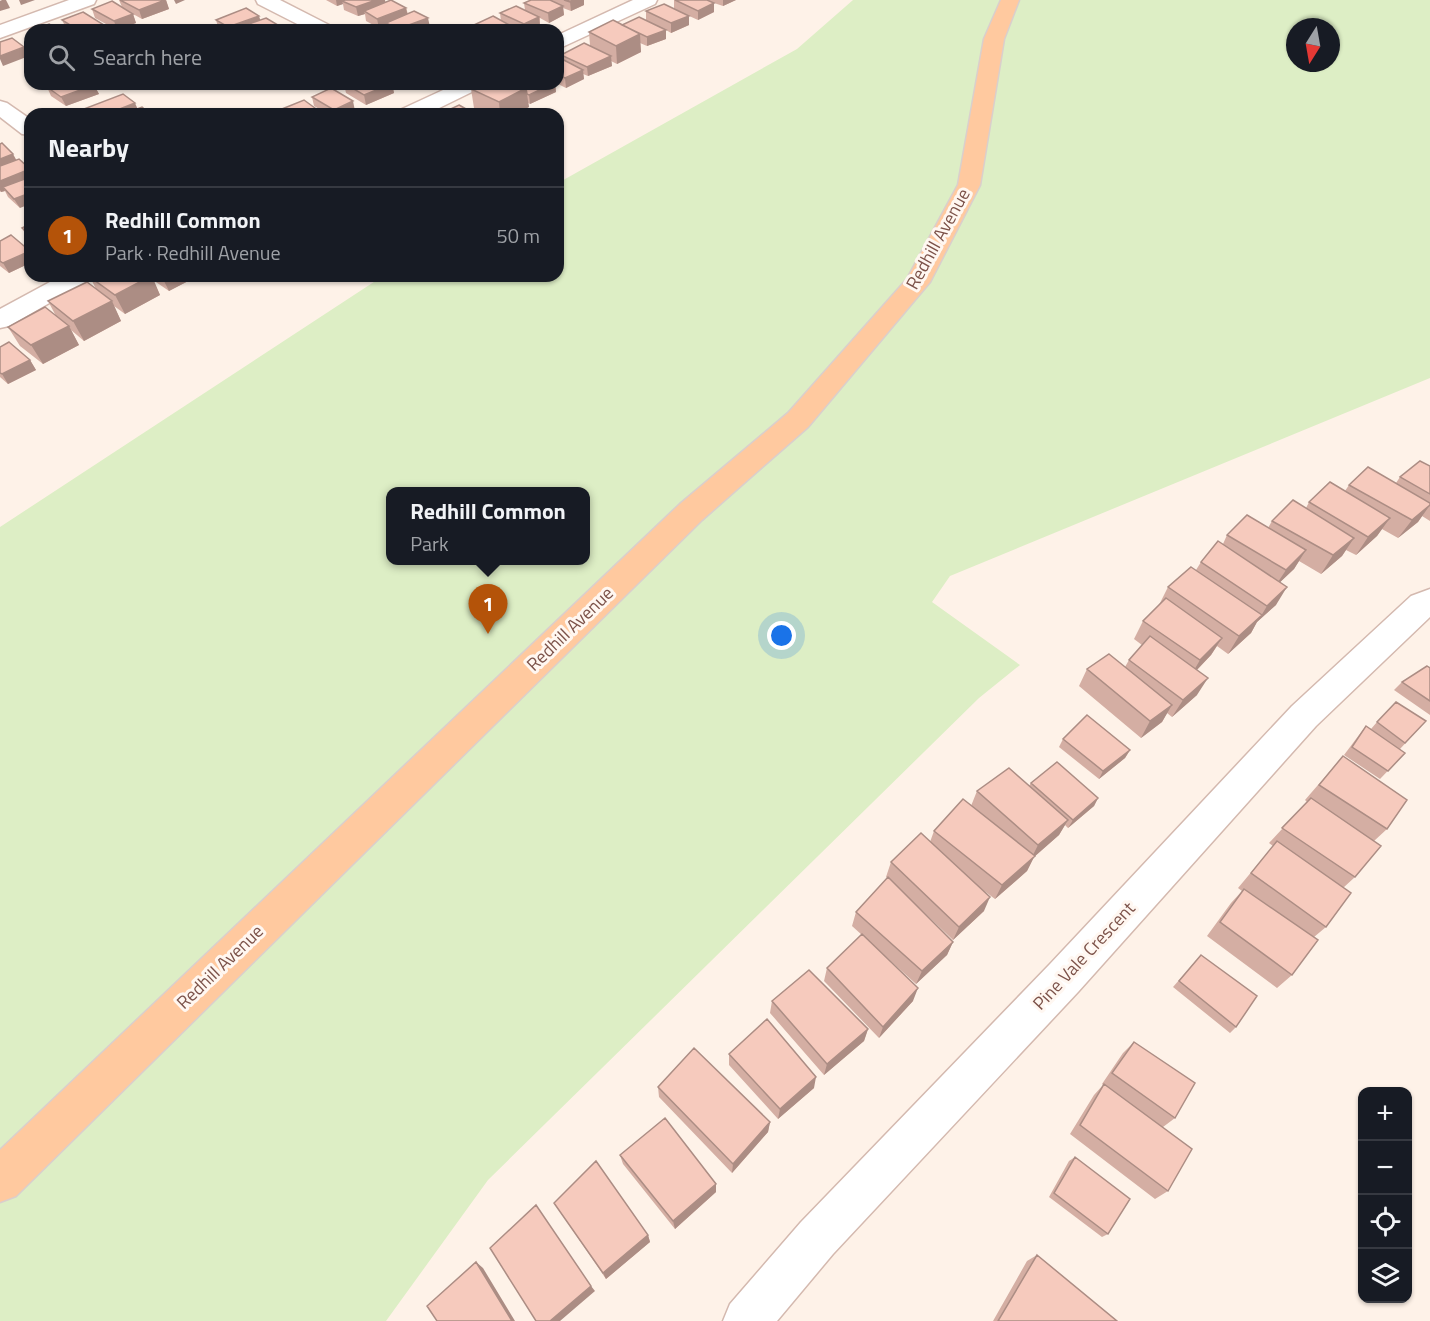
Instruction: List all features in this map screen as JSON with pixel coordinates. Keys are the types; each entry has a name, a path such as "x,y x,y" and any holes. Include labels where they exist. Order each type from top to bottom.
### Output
{"main road":[{"name":"Redhill Avenue","path":"0,1180 683,521 798,420 918,282 969,185 994,39 1010,0"}],"street":[{"path":"0,32 87,0"},
{"path":"266,0 312,24"},
{"path":"564,40 648,0"},
{"path":"440,90 450,95"},
{"path":"423,108 460,90"},
{"path":"0,107 24,125"},
{"path":"0,320 68,282"},
{"name":"Pine Vale Crescent","path":"747,1321 817,1238 1064,978 1304,716 1422,605 1430,601"}],"green space":[{"path":"853,0 1430,0 1430,378 950,576 932,602 1020,665 979,698 488,1180 386,1321 0,1321 0,527 374,282 564,282 564,180 797,49"}],"building":[{"path":"120,0 165,0 139,10"},
{"path":"376,0 356,7 342,1"},
{"path":"391,0 406,8 377,19 364,11"},
{"path":"531,0 550,0 563,6 548,13 524,3"},
{"path":"675,0 707,0 714,3 698,11"},
{"path":"112,1 133,14 114,21 92,9"},
{"path":"664,4 689,16 671,23 646,11"},
{"path":"516,6 539,17 524,24 500,13"},
{"path":"246,8 259,16 236,24 223,24 216,20"},
{"path":"414,11 428,18 412,24 386,23"},
{"path":"83,12 102,24 68,24 62,20"},
{"path":"493,16 508,24 476,24"},
{"path":"639,17 666,30 647,37 622,25"},
{"path":"266,18 276,24 249,24"},
{"path":"613,20 640,34 616,46 589,32"},
{"path":"12,38 24,47 0,56 0,42"},
{"path":"584,43 611,56 587,67 564,56 564,53"},
{"path":"564,60 583,70 565,78"},
{"path":"51,90 80,90 61,97"},
{"path":"327,90 334,90 353,101 338,108 331,108 312,97"},
{"path":"355,90 376,90 364,95"},
{"path":"473,90 522,90 499,102"},
{"path":"526,90 539,90 529,95"},
{"path":"123,94 135,103 122,108 86,108"},
{"path":"304,100 315,108 284,108"},
{"path":"2,143 13,154 0,159 0,144"},
{"path":"19,159 24,164 24,171 0,181 0,166"},
{"path":"24,179 24,195 14,199 3,187"},
{"path":"11,235 24,246 24,254 3,263 0,261 0,241"},
{"path":"87,282 112,301 73,321 48,301"},
{"path":"97,282 140,282 115,295"},
{"path":"45,307 69,326 31,345 8,327"},
{"path":"9,342 30,360 2,374 0,373 0,347"},
{"path":"1420,461 1430,466 1430,494 1400,477"},
{"path":"1368,467 1430,505 1412,520 1349,485"},
{"path":"1330,482 1390,518 1368,537 1309,502"},
{"path":"1293,500 1354,538 1333,555 1272,521"},
{"path":"1247,515 1306,550 1286,570 1227,535"},
{"path":"1218,541 1287,587 1267,606 1201,562"},
{"path":"1191,567 1262,615 1239,636 1168,587"},
{"path":"1166,598 1222,638 1200,660 1143,621"},
{"path":"1150,636 1208,678 1183,700 1129,660"},
{"path":"1109,654 1172,705 1150,721 1087,669"},
{"path":"1427,666 1430,668 1430,701 1402,682"},
{"path":"1396,702 1426,721 1405,743 1377,722"},
{"path":"1087,715 1130,750 1103,771 1063,739"},
{"path":"1366,726 1405,753 1388,771 1352,747"},
{"path":"1343,756 1407,800 1387,829 1319,785"},
{"path":"1057,762 1098,798 1073,820 1031,783"},
{"path":"1009,768 1068,820 1038,845 977,791"},
{"path":"1311,798 1381,846 1355,877 1282,828"},
{"path":"963,799 1035,856 1002,885 934,831"},
{"path":"921,833 990,897 959,927 891,862"},
{"path":"1277,841 1351,893 1326,927 1251,873"},
{"path":"888,877 953,942 922,971 856,912"},
{"path":"1244,889 1318,940 1292,975 1220,922"},
{"path":"862,934 918,988 883,1027 827,968"},
{"path":"1201,955 1257,996 1236,1027 1179,981"},
{"path":"809,970 868,1029 827,1064 772,1001"},
{"path":"767,1019 816,1077 780,1109 729,1054"},
{"path":"1134,1042 1195,1083 1175,1118 1112,1073"},
{"path":"694,1048 770,1122 733,1164 658,1087"},
{"path":"1104,1084 1192,1149 1168,1191 1080,1125"},
{"path":"665,1118 716,1184 673,1221 620,1155"},
{"path":"1075,1157 1130,1199 1108,1234 1054,1193"},
{"path":"596,1161 648,1235 603,1273 554,1203"},
{"path":"536,1205 591,1286 550,1321 536,1321 490,1248"},
{"path":"1037,1255 1117,1321 998,1321"},
{"path":"476,1262 512,1321 437,1321 427,1306"}],"place":[{"name":"Redhill Common","path":"488,634"}]}
